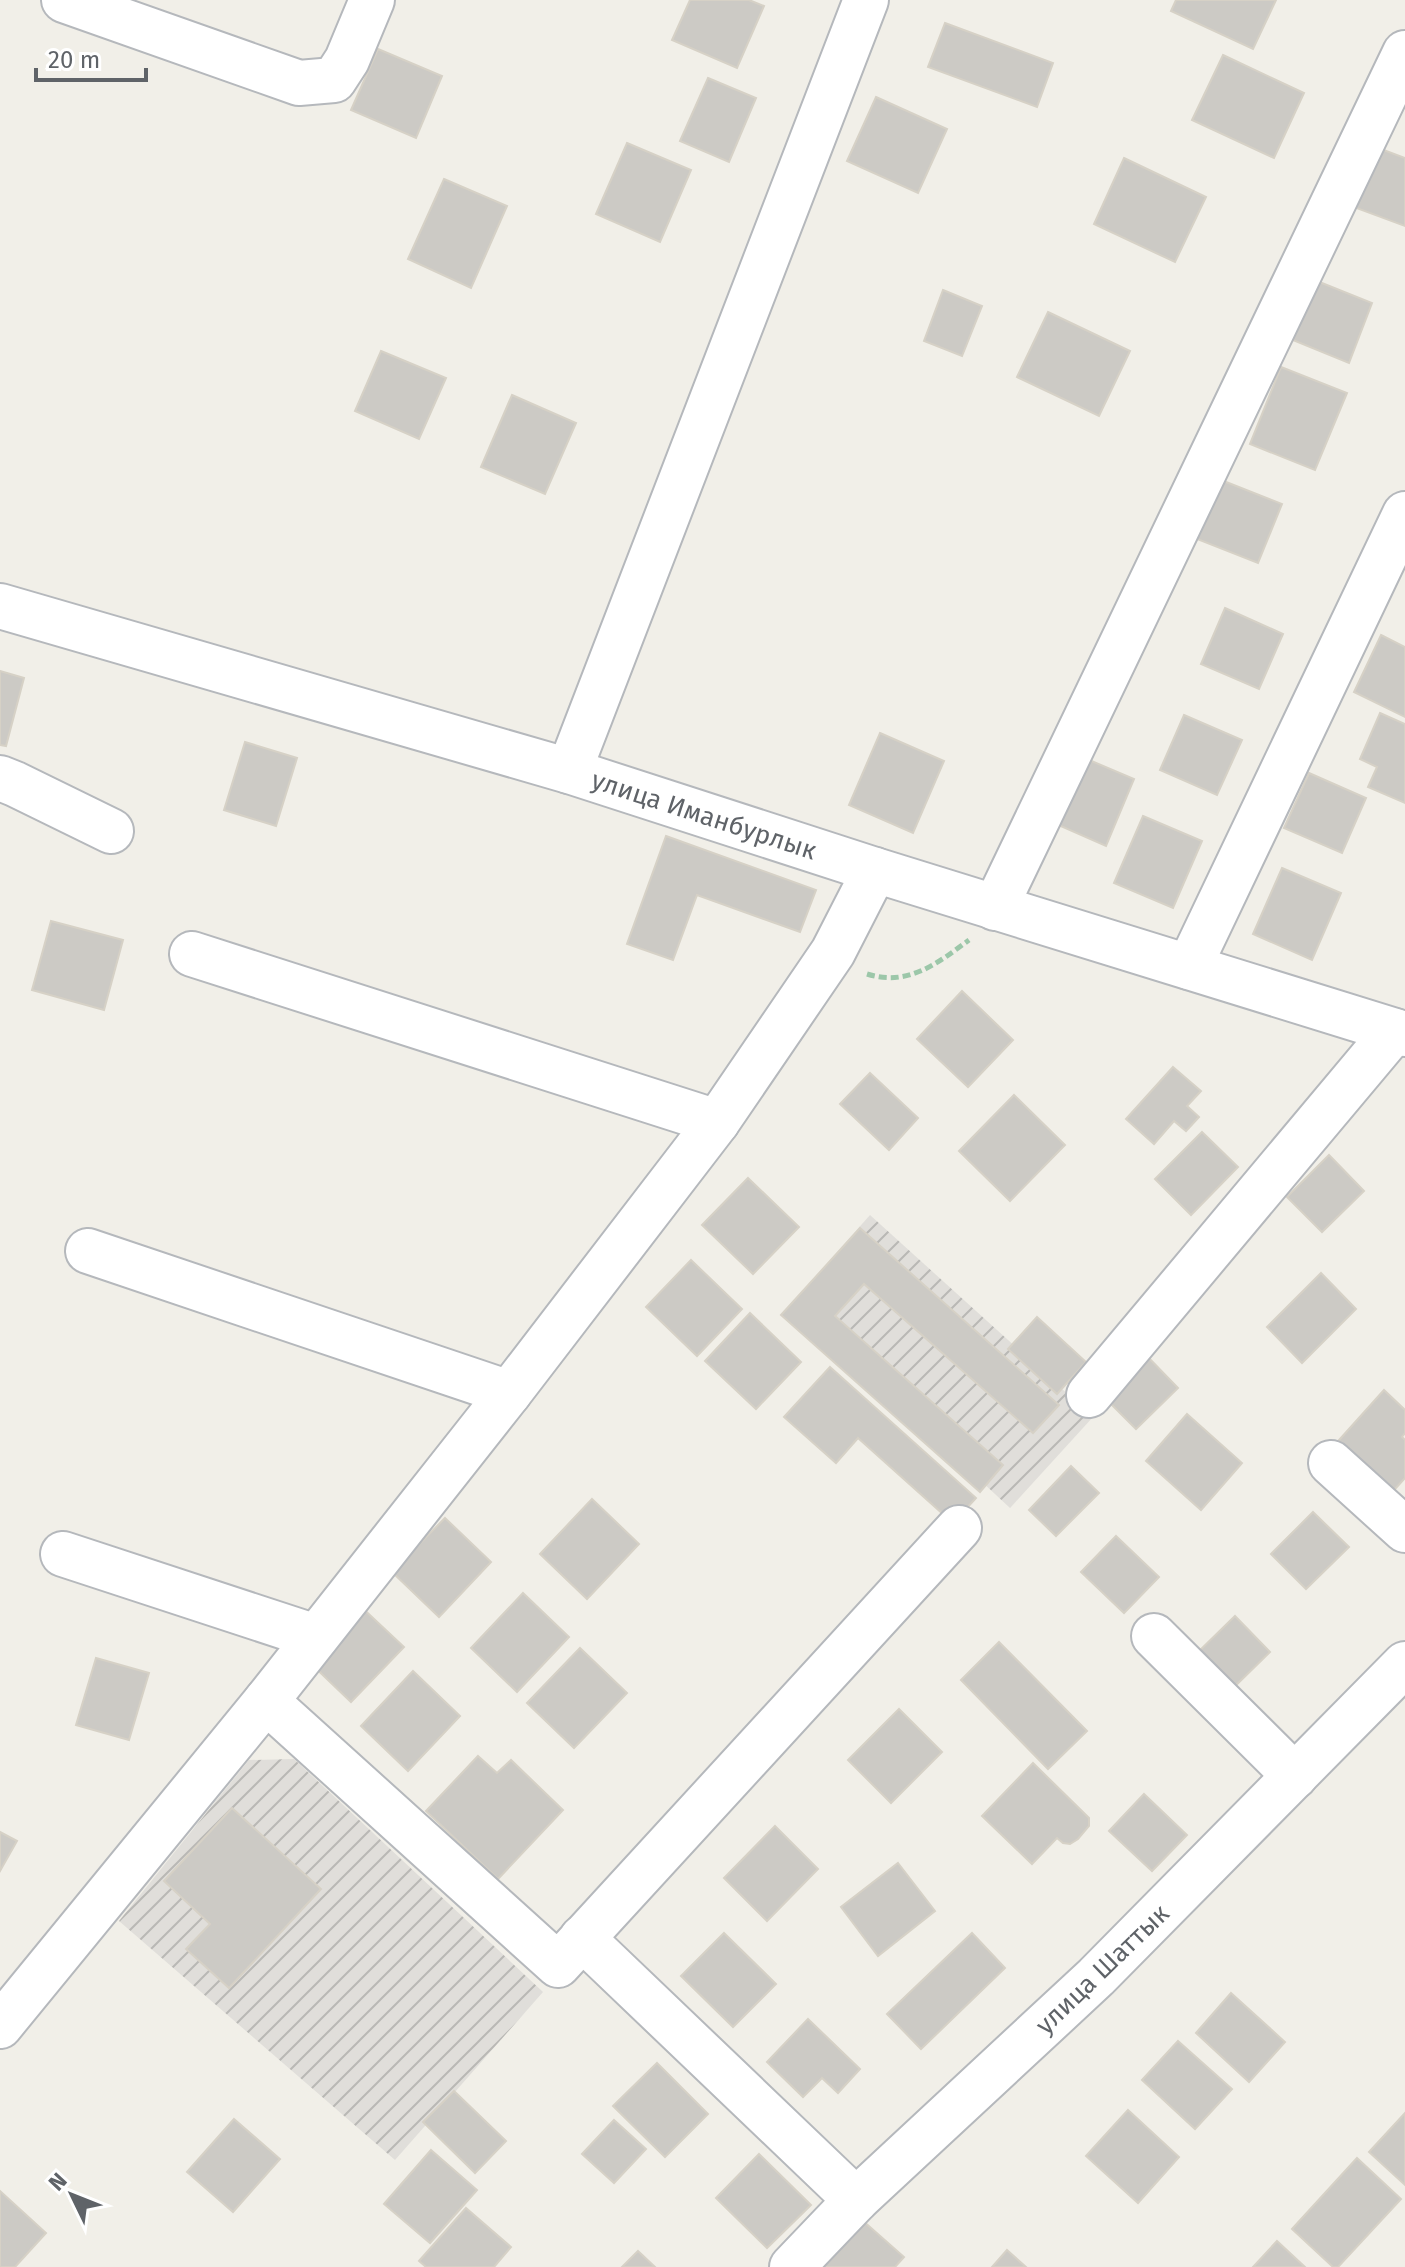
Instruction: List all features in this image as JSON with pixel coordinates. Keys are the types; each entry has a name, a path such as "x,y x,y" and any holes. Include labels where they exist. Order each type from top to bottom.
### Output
{"street":[{"path":"64,0 299,83 334,80 347,60 372,0"},
{"path":"569,771 866,0"},
{"path":"995,908 1405,53"},
{"path":"1189,967 1405,514"},
{"name":"улица Иманбурлык","path":"0,606 569,771 995,908 1400,1032"},
{"path":"0,778 111,831"},
{"path":"0,2026 266,1701 509,1393 717,1122 833,952 875,870"},
{"path":"192,954 717,1122"},
{"path":"1089,1395 1400,1032"},
{"path":"88,1251 509,1393"},
{"path":"1331,1463 1405,1530"},
{"path":"266,1701 558,1965 959,1528"},
{"path":"63,1554 316,1637"},
{"path":"1154,1636 1295,1776"},
{"name":"улица Шаттык","path":"792,2267 856,2200 1096,1977 1405,1664"},
{"path":"582,1938 856,2200"}],"path":[{"path":"833,952 851,968 880,978 909,977 936,965 970,939 995,908"}],"shaded area":[{"path":"870,1215 1093,1417 1010,1508 791,1304"},
{"path":"294,1759 543,1992 395,2160 119,1921 249,1760"}],"building":[{"path":"690,0 749,0 764,6 737,68 672,40"},
{"path":"1176,0 1276,0 1253,49 1171,11"},
{"path":"945,23 1053,63 1037,107 928,67"},
{"path":"378,49 442,76 416,138 351,110"},
{"path":"1223,55 1304,93 1274,158 1192,120"},
{"path":"708,78 756,98 729,162 680,141"},
{"path":"876,97 947,129 918,193 847,161"},
{"path":"627,143 691,170 660,242 596,214"},
{"path":"1373,146 1405,158 1405,226 1351,206"},
{"path":"1124,158 1206,197 1175,262 1094,224"},
{"path":"444,179 507,206 471,288 408,259"},
{"path":"1307,277 1372,303 1349,363 1283,336"},
{"path":"943,290 982,306 962,356 924,341"},
{"path":"1048,312 1130,351 1099,416 1017,377"},
{"path":"381,351 446,378 419,439 355,411"},
{"path":"1281,367 1347,393 1315,470 1250,444"},
{"path":"512,395 576,423 545,494 481,467"},
{"path":"1216,478 1282,504 1258,563 1192,537"},
{"path":"1225,608 1283,634 1259,689 1201,664"},
{"path":"1381,635 1405,647 1405,717 1354,692"},
{"path":"0,671 24,678 6,746 0,745"},
{"path":"1380,713 1405,724 1405,803 1368,787 1377,767 1360,759"},
{"path":"1184,715 1242,740 1217,795 1160,770"},
{"path":"880,733 944,761 913,833 849,805"},
{"path":"245,742 297,758 276,826 224,810"},
{"path":"1075,754 1134,779 1106,846 1047,820"},
{"path":"1309,773 1366,798 1342,853 1284,828"},
{"path":"1143,816 1202,841 1173,908 1114,883"},
{"path":"666,836 816,890 800,932 697,895 673,960 627,944"},
{"path":"1282,868 1341,893 1312,960 1253,934"},
{"path":"51,921 123,940 104,1010 32,990"},
{"path":"962,991 1013,1040 968,1087 917,1039"},
{"path":"1173,1067 1201,1091 1187,1106 1199,1117 1186,1131 1174,1121 1154,1144 1126,1119"},
{"path":"870,1073 918,1118 889,1150 840,1104"},
{"path":"1014,1095 1065,1145 1010,1201 959,1151"},
{"path":"1202,1132 1238,1167 1191,1215 1155,1179"},
{"path":"1329,1155 1364,1191 1322,1232 1287,1197"},
{"path":"748,1178 799,1227 753,1274 702,1225"},
{"path":"860,1228 1059,1405 1033,1433 864,1284 835,1316 1003,1465 980,1492 781,1315"},
{"path":"691,1260 742,1309 697,1356 646,1307"},
{"path":"1321,1273 1356,1309 1302,1363 1267,1327"},
{"path":"750,1313 801,1362 756,1409 705,1361"},
{"path":"1037,1317 1086,1362 1057,1394 1008,1349"},
{"path":"1143,1352 1178,1388 1136,1429 1101,1394"},
{"path":"830,1367 976,1498 953,1523 858,1438 836,1463 784,1417"},
{"path":"1384,1390 1405,1410 1405,1433 1402,1437 1405,1440 1405,1478 1386,1499 1331,1449"},
{"path":"1187,1414 1242,1463 1201,1510 1146,1461"},
{"path":"1071,1466 1099,1493 1056,1536 1029,1510"},
{"path":"592,1499 639,1544 587,1599 540,1554"},
{"path":"1313,1512 1349,1547 1306,1589 1271,1554"},
{"path":"445,1518 491,1562 439,1617 392,1572"},
{"path":"1116,1536 1159,1577 1124,1613 1081,1572"},
{"path":"523,1593 569,1637 517,1692 471,1648"},
{"path":"357,1603 404,1647 351,1702 305,1658"},
{"path":"1235,1616 1270,1652 1228,1693 1193,1657"},
{"path":"999,1642 1087,1731 1048,1769 961,1680"},
{"path":"580,1648 627,1693 574,1748 527,1703"},
{"path":"96,1658 149,1673 129,1740 76,1725"},
{"path":"413,1671 460,1716 408,1771 361,1726"},
{"path":"899,1709 942,1752 891,1803 848,1760"},
{"path":"478,1756 497,1773 511,1760 563,1810 498,1879 426,1811"},
{"path":"1033,1763 1089,1818 1089,1826 1070,1844 1057,1838 1032,1864 982,1816"},
{"path":"1144,1794 1187,1835 1152,1871 1109,1831"},
{"path":"232,1808 321,1889 229,1988 186,1949 210,1924 164,1881"},
{"path":"775,1826 818,1869 767,1921 724,1878"},
{"path":"0,1832 17,1841 0,1871"},
{"path":"898,1863 935,1911 878,1956 841,1907"},
{"path":"724,1933 776,1984 733,2027 681,1976"},
{"path":"972,1933 1005,1968 921,2049 887,2014"},
{"path":"1231,1993 1285,2042 1249,2082 1196,2033"},
{"path":"808,2019 860,2069 838,2093 822,2078 803,2097 767,2062"},
{"path":"1178,2041 1232,2089 1195,2129 1142,2080"},
{"path":"657,2063 708,2114 665,2157 613,2106"},
{"path":"454,2091 506,2141 475,2173 423,2122"},
{"path":"1128,2110 1179,2157 1138,2203 1086,2156"},
{"path":"1405,2113 1405,2185 1369,2152"},
{"path":"234,2119 280,2159 233,2212 187,2172"},
{"path":"614,2120 646,2149 614,2183 582,2154"},
{"path":"431,2150 477,2190 430,2243 384,2204"},
{"path":"759,2154 811,2205 767,2248 716,2198"},
{"path":"1357,2158 1401,2199 1338,2267 1333,2267 1292,2229"},
{"path":"0,2191 46,2233 15,2267 0,2267"},
{"path":"466,2208 511,2247 494,2267 426,2267 419,2261"},
{"path":"862,2220 904,2257 895,2267 822,2267 821,2266"},
{"path":"1277,2241 1305,2267 1253,2267"},
{"path":"1007,2250 1026,2267 992,2267"},
{"path":"638,2251 655,2267 622,2267"}]}
